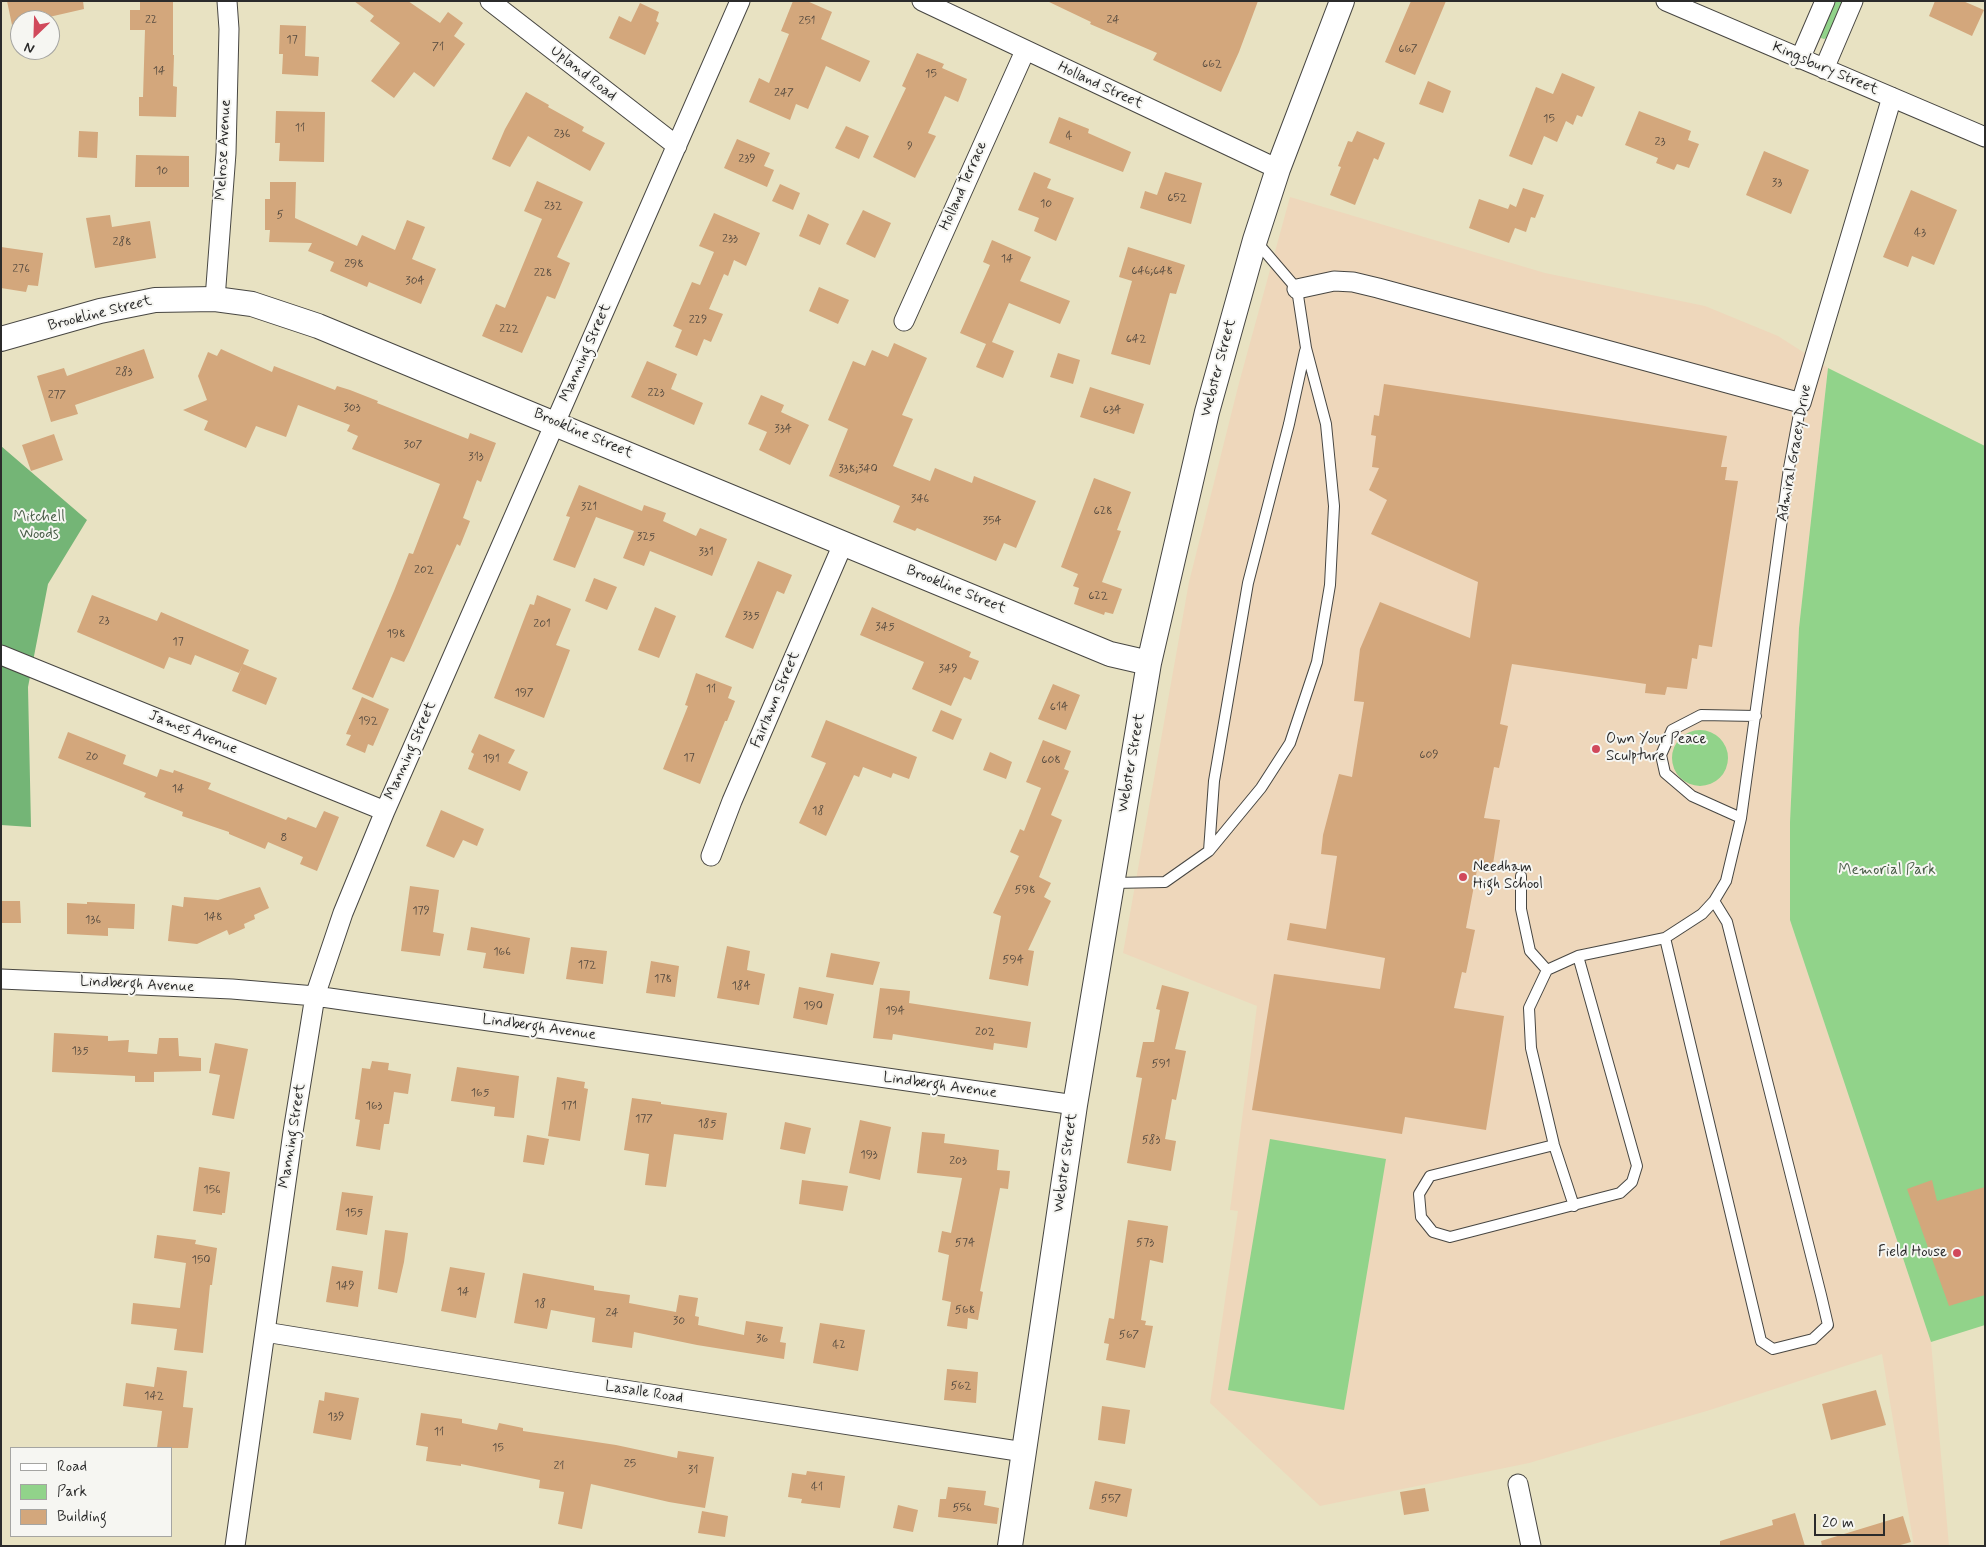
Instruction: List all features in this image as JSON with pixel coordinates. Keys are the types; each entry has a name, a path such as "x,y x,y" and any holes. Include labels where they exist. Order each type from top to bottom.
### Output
{"street":[{"name":"Melrose Avenue","path":"214,299 226,153 229,29 227,1"},
{"name":"Upland Road","path":"490,1 676,146"},
{"name":"Manning Street","path":"235,1546 293,1132 315,996 342,913 740,1"},
{"name":"Holland Street","path":"922,1 1278,169"},
{"name":"Webster Street","path":"1010,1546 1075,1105 1150,663 1207,412 1255,240 1278,169 1342,1"},
{"name":"Kingsbury Street","path":"1666,1 1985,137"},
{"path":"1800,59 1825,1"},
{"path":"1824,69 1852,1"},
{"name":"Holland Terrace","path":"904,321 1025,50"},
{"name":"Admiral Gracey Drive","path":"1801,403 1892,97"},
{"path":"1297,289 1334,281 1370,286 1801,403"},
{"name":"Brookline Street","path":"1,339 127,304 155,300 214,299 252,304 318,326 1110,654 1150,663"},
{"name":"Fairlawn Street","path":"711,856 736,792 843,544"},
{"name":"James Avenue","path":"1,655 385,811"},
{"name":"Lindbergh Avenue","path":"1,979 232,989 315,996 1075,1105"},
{"name":"Lasalle Road","path":"265,1332 1024,1452"},
{"path":"1518,1484 1532,1546"}],"lane":[{"path":"1112,883 1165,882 1209,851 1261,788 1290,744 1317,662 1330,585 1334,506 1326,424 1306,348 1297,289 1255,240"},
{"path":"1209,851 1214,781 1248,583 1289,424 1306,348"},
{"name":"Admiral Gracey Drive","path":"1665,938 1702,914 1714,902 1726,881 1741,818 1789,468 1801,403"},
{"path":"1741,818 1692,796 1665,773 1660,755 1672,730 1701,714 1756,716"},
{"path":"1521,876 1521,909 1530,950 1547,970"},
{"path":"1574,1206 1554,1145 1531,1048 1529,1008 1547,970 1578,956 1665,938 1761,1340 1774,1349 1814,1339 1828,1325 1727,922 1714,902"},
{"path":"1554,1145 1430,1176 1419,1194 1421,1217 1433,1232 1450,1237 1620,1193 1632,1182 1637,1166 1578,956"}],"shaded area":[{"name":"Needham High School","path":"1290,197 1545,273 1705,306 1778,336 1828,368 1799,628 1790,822 1790,920 1931,1342 1949,1546 1914,1546 1882,1354 1710,1410 1529,1463 1320,1506 1210,1403 1238,1211 1230,1210 1257,1006 1123,953 1189,582 1239,383"}],"green space":[{"path":"1833,1 1845,1 1829,37 1824,39 1821,38 1820,33"},
{"name":"Memorial Park","path":"1828,368 1985,446 1985,1325 1931,1342 1790,920 1790,822 1799,628"},
{"name":"Mitchell Woods","path":"1,446 87,520 48,584 28,687 31,827 1,825"},
{"path":"1700,730 1711,732 1720,738 1726,747 1728,758 1726,769 1720,778 1711,784 1700,786 1689,784 1680,778 1674,769 1672,758 1674,747 1680,738 1689,732"},
{"path":"1270,1139 1386,1159 1344,1410 1228,1390"}],"building":[{"path":"7,1 83,1 84,9 60,14 60,10 10,10 10,15"},
{"path":"140,1 173,1 173,86 177,87 176,117 139,116 139,97 143,97 145,30 130,30 130,10 140,10"},
{"path":"354,1 408,1 440,23 448,12 463,23 454,36 465,44 434,87 414,72 394,98 371,81 400,43 370,21 374,16"},
{"path":"793,1 807,1 832,12 821,39 870,61 860,82 826,66 808,109 796,104 790,120 749,102 759,78 769,83 789,34 781,31"},
{"path":"1047,1 1258,1 1239,52 1221,92 1153,60 1157,53 1090,24 1091,22"},
{"path":"1411,1 1446,1 1415,75 1385,62"},
{"path":"1935,1 1963,1 1984,10 1972,36 1929,16"},
{"path":"640,3 659,12 656,21 659,23 645,55 609,38 619,16 631,22"},
{"path":"280,25 306,26 305,56 319,57 318,76 282,74 283,54 279,54"},
{"path":"917,53 944,64 942,68 967,79 958,102 945,96 928,133 936,136 915,178 873,157 906,88 902,86"},
{"path":"1562,73 1595,87 1582,117 1577,115 1573,125 1566,121 1557,142 1544,136 1532,165 1509,156 1536,87 1553,94"},
{"path":"1428,81 1451,91 1443,113 1419,104"},
{"path":"526,92 584,127 582,131 605,143 590,171 528,136 510,167 492,159 505,129"},
{"path":"276,111 325,112 324,162 279,161 280,143 275,143"},
{"path":"1639,111 1691,131 1688,140 1699,144 1689,168 1677,164 1674,170 1656,163 1658,158 1625,145"},
{"path":"1059,117 1089,129 1088,133 1131,152 1123,172 1049,143"},
{"path":"846,126 869,136 859,159 835,148"},
{"path":"79,131 98,132 97,158 78,157"},
{"path":"1357,131 1385,143 1378,160 1374,158 1355,205 1330,195 1341,167 1338,166 1348,141 1352,142"},
{"path":"737,139 770,153 764,166 774,170 767,187 724,168"},
{"path":"1764,151 1809,170 1791,214 1746,195"},
{"path":"136,155 189,156 189,187 135,187"},
{"path":"1034,172 1051,179 1047,188 1074,198 1056,241 1034,231 1039,218 1018,210"},
{"path":"1165,172 1202,183 1191,224 1140,208 1145,191 1157,195"},
{"path":"537,181 583,202 557,257 570,263 555,299 547,296 522,353 482,336 496,304 505,308 542,219 524,211"},
{"path":"270,182 296,182 295,218 357,246 362,235 395,250 407,220 425,227 412,259 436,269 421,304 369,282 367,287 330,271 334,262 308,251 312,243 269,242 270,230 265,230 265,199 270,199"},
{"path":"780,184 800,193 793,210 772,201"},
{"path":"1523,188 1544,195 1535,218 1531,217 1526,232 1515,228 1509,243 1469,228 1479,199 1508,209 1510,204 1516,207"},
{"path":"1911,190 1957,210 1934,265 1912,256 1908,267 1883,257"},
{"path":"863,210 891,223 875,258 846,244"},
{"path":"714,213 760,233 746,266 734,260 728,276 724,274 709,309 723,314 711,342 704,339 697,356 675,347 682,330 673,326 692,282 700,285 714,252 699,246"},
{"path":"808,214 829,224 820,245 799,236"},
{"path":"110,215 112,227 150,221 156,258 95,268 86,218"},
{"path":"992,240 1031,257 1020,281 1070,301 1060,324 1009,303 992,342 1014,351 1003,378 976,367 986,344 960,333 990,265 983,262"},
{"path":"1,247 43,253 38,286 28,285 26,292 1,288"},
{"path":"1128,247 1185,265 1176,294 1170,293 1150,365 1111,354 1132,281 1119,277"},
{"path":"819,287 849,300 838,324 809,311"},
{"path":"894,343 927,358 902,415 913,419 893,466 930,481 935,468 972,483 974,476 1036,501 1016,548 1004,543 996,561 917,528 915,531 893,522 900,506 829,476 848,429 828,420 853,361 865,366 872,350 888,357"},
{"path":"144,349 154,378 75,405 78,414 51,422 37,376 64,368 67,376"},
{"path":"221,349 272,372 274,366 335,390 337,386 350,390 378,401 377,403 468,439 470,433 496,443 481,482 477,480 463,518 470,521 460,546 457,544 409,652 404,662 391,657 373,698 352,689 409,553 413,554 440,484 352,449 358,436 347,431 350,425 298,405 286,437 256,426 246,448 204,430 208,421 183,410 207,400 198,376 208,352 217,356"},
{"path":"1058,353 1080,360 1073,384 1050,377"},
{"path":"647,361 677,374 671,389 703,403 694,425 631,397"},
{"path":"1384,384 1727,436 1721,467 1727,467 1725,480 1738,481 1712,647 1699,645 1697,659 1692,658 1687,689 1667,687 1665,695 1645,693 1646,684 1512,664 1500,724 1508,726 1499,768 1494,767 1484,818 1500,820 1492,870 1477,870 1466,928 1475,930 1466,973 1462,972 1454,1008 1504,1016 1486,1130 1405,1117 1402,1134 1252,1110 1274,974 1380,989 1385,958 1287,940 1290,923 1326,929 1337,856 1321,854 1323,835 1339,774 1352,777 1364,702 1354,701 1360,649 1380,602 1470,638 1478,582 1371,534 1387,500 1369,490 1379,468 1372,467 1376,436 1371,435 1374,415 1379,416"},
{"path":"1090,387 1144,404 1134,434 1080,417"},
{"path":"761,395 784,405 781,412 809,425 790,465 759,450 767,432 748,424"},
{"path":"54,434 63,460 31,471 22,445"},
{"path":"1094,478 1131,492 1117,530 1121,531 1102,582 1122,589 1113,614 1105,612 1104,615 1074,604 1079,588 1073,586 1078,574 1061,567"},
{"path":"579,485 642,511 644,505 666,513 663,521 696,536 700,528 727,539 712,576 650,551 644,566 623,558 634,531 596,517 575,568 553,560 570,517 566,516"},
{"path":"758,561 792,575 784,594 777,591 753,649 725,637"},
{"path":"594,578 617,587 607,610 585,601"},
{"path":"92,595 157,621 161,612 249,650 239,673 195,655 191,665 169,657 164,669 77,632"},
{"path":"537,595 571,609 556,645 570,650 544,718 494,698 530,604 534,605"},
{"path":"655,607 676,616 659,658 638,650"},
{"path":"872,607 971,652 969,657 979,661 971,680 964,677 951,706 912,689 924,662 860,635"},
{"path":"243,664 277,678 266,705 232,691"},
{"path":"696,673 732,687 728,698 735,701 700,784 663,769 688,706 685,705"},
{"path":"1053,684 1080,695 1066,730 1038,719"},
{"path":"362,697 389,709 373,746 368,744 365,753 346,745 351,735 346,734"},
{"path":"941,710 962,719 953,740 932,731"},
{"path":"826,720 917,757 909,779 893,773 891,778 863,767 859,777 854,775 826,836 799,823 826,763 811,757"},
{"path":"68,732 126,755 123,764 157,777 160,769 173,773 174,770 211,783 208,789 286,820 288,817 316,828 324,811 339,817 317,871 300,864 303,857 268,842 265,849 229,834 229,832 182,816 183,812 144,797 146,793 58,758"},
{"path":"479,734 515,750 508,763 528,772 520,791 468,769 474,754 471,752"},
{"path":"1043,740 1071,751 1064,769 1069,771 1051,815 1062,820 1039,877 1051,883 1044,897 1051,901 1028,950 1034,951 1028,986 989,979 1001,916 993,913 1019,856 1010,852 1020,829 1024,831 1041,788 1026,782"},
{"path":"990,752 1012,762 1006,779 983,770"},
{"path":"441,810 484,829 477,846 463,840 454,858 426,846"},
{"path":"410,886 439,890 433,932 444,934 440,956 401,951"},
{"path":"260,887 269,908 254,915 255,919 244,924 245,928 229,935 227,930 197,944 168,941 172,905 183,907 184,897 218,900"},
{"path":"1,901 20,901 21,923 1,923"},
{"path":"87,902 135,904 134,929 108,928 108,936 67,934 67,903 87,904"},
{"path":"471,927 530,938 524,974 483,968 486,953 467,950"},
{"path":"727,946 750,951 747,970 765,974 759,1005 717,998"},
{"path":"571,947 607,951 603,984 566,979"},
{"path":"831,953 880,962 873,985 826,977"},
{"path":"651,961 679,966 675,997 646,993"},
{"path":"1162,985 1189,992 1175,1049 1186,1051 1176,1100 1172,1099 1165,1139 1176,1141 1171,1171 1127,1163 1142,1078 1136,1077 1143,1042 1154,1042 1160,1010 1156,1009"},
{"path":"799,987 834,994 827,1025 793,1018"},
{"path":"880,988 910,991 909,1003 1031,1022 1027,1048 994,1043 993,1050 893,1034 892,1040 873,1038"},
{"path":"54,1033 108,1036 108,1041 129,1040 128,1052 157,1054 159,1038 178,1038 179,1056 201,1058 201,1071 154,1072 154,1082 135,1082 135,1076 52,1072"},
{"path":"215,1043 248,1049 234,1119 212,1115 220,1075 209,1073"},
{"path":"372,1061 389,1063 388,1070 411,1074 408,1094 394,1092 389,1124 384,1124 380,1150 356,1146 360,1120 355,1119 362,1068 370,1069"},
{"path":"457,1067 519,1076 514,1118 494,1116 495,1107 451,1101"},
{"path":"557,1077 585,1082 584,1088 588,1089 580,1141 548,1136"},
{"path":"632,1098 727,1113 723,1140 674,1134 666,1187 645,1185 649,1154 624,1150"},
{"path":"860,1120 891,1127 880,1180 849,1173"},
{"path":"785,1122 811,1128 805,1154 780,1149"},
{"path":"922,1132 945,1134 944,1143 999,1150 997,1170 1010,1171 1008,1189 1000,1188 980,1291 983,1292 978,1320 968,1318 967,1329 947,1326 951,1302 942,1300 949,1255 938,1252 942,1231 951,1233 962,1178 917,1173"},
{"path":"527,1135 549,1139 544,1165 523,1162"},
{"path":"199,1167 230,1172 225,1213 222,1213 222,1215 193,1211"},
{"path":"802,1180 848,1186 843,1211 799,1204"},
{"name":"Field House","path":"1932,1180 1937,1201 1985,1187 1985,1295 1949,1306 1907,1189"},
{"path":"342,1192 373,1196 367,1235 336,1230"},
{"path":"1128,1220 1168,1226 1163,1263 1150,1260 1141,1320 1146,1321 1145,1325 1153,1326 1145,1368 1106,1360 1109,1344 1104,1343 1109,1318 1114,1319"},
{"path":"385,1230 408,1233 397,1293 378,1289"},
{"path":"157,1235 196,1240 195,1244 217,1248 212,1285 210,1285 203,1353 174,1350 177,1329 131,1324 133,1303 180,1308 186,1263 154,1258"},
{"path":"332,1266 363,1271 358,1307 326,1302"},
{"path":"450,1267 485,1273 476,1318 441,1311"},
{"path":"523,1273 594,1286 594,1290 630,1295 629,1303 676,1312 679,1295 698,1298 695,1316 699,1317 698,1325 744,1335 746,1321 783,1327 780,1342 786,1343 784,1359 697,1345 634,1332 632,1348 592,1342 595,1318 551,1310 547,1329 514,1323"},
{"path":"820,1323 865,1330 858,1371 813,1363"},
{"path":"157,1367 187,1371 183,1407 193,1408 188,1448 157,1447 162,1411 123,1406 126,1383 154,1387"},
{"path":"947,1369 978,1372 976,1403 944,1400"},
{"path":"1876,1390 1886,1425 1831,1440 1822,1404"},
{"path":"325,1392 359,1398 351,1440 313,1433 319,1400 324,1401"},
{"path":"1102,1406 1130,1410 1125,1444 1098,1440"},
{"path":"421,1413 462,1419 462,1423 497,1430 499,1423 523,1428 523,1431 616,1445 677,1458 678,1451 714,1457 705,1508 669,1502 591,1484 582,1529 558,1524 564,1492 539,1488 540,1480 461,1464 461,1466 426,1461 428,1447 416,1445"},
{"path":"807,1471 845,1476 840,1508 801,1503 802,1499 788,1497 792,1473 806,1475"},
{"path":"1095,1481 1132,1489 1127,1517 1089,1509"},
{"path":"948,1487 986,1491 984,1505 999,1508 997,1524 938,1517 940,1499 946,1499"},
{"path":"1425,1488 1429,1511 1404,1515 1400,1492"},
{"path":"898,1505 918,1510 913,1532 893,1528"},
{"path":"702,1511 728,1516 725,1537 698,1533"},
{"path":"1795,1513 1805,1546 1720,1546 1720,1541 1773,1525 1772,1520"},
{"path":"1903,1516 1911,1542 1897,1546 1822,1546 1821,1541"}],"place":[{"name":"Own Your Peace Sculpture","path":"1596,749"},
{"name":"Needham High School","path":"1463,877"},
{"name":"Field House","path":"1957,1253"}]}
